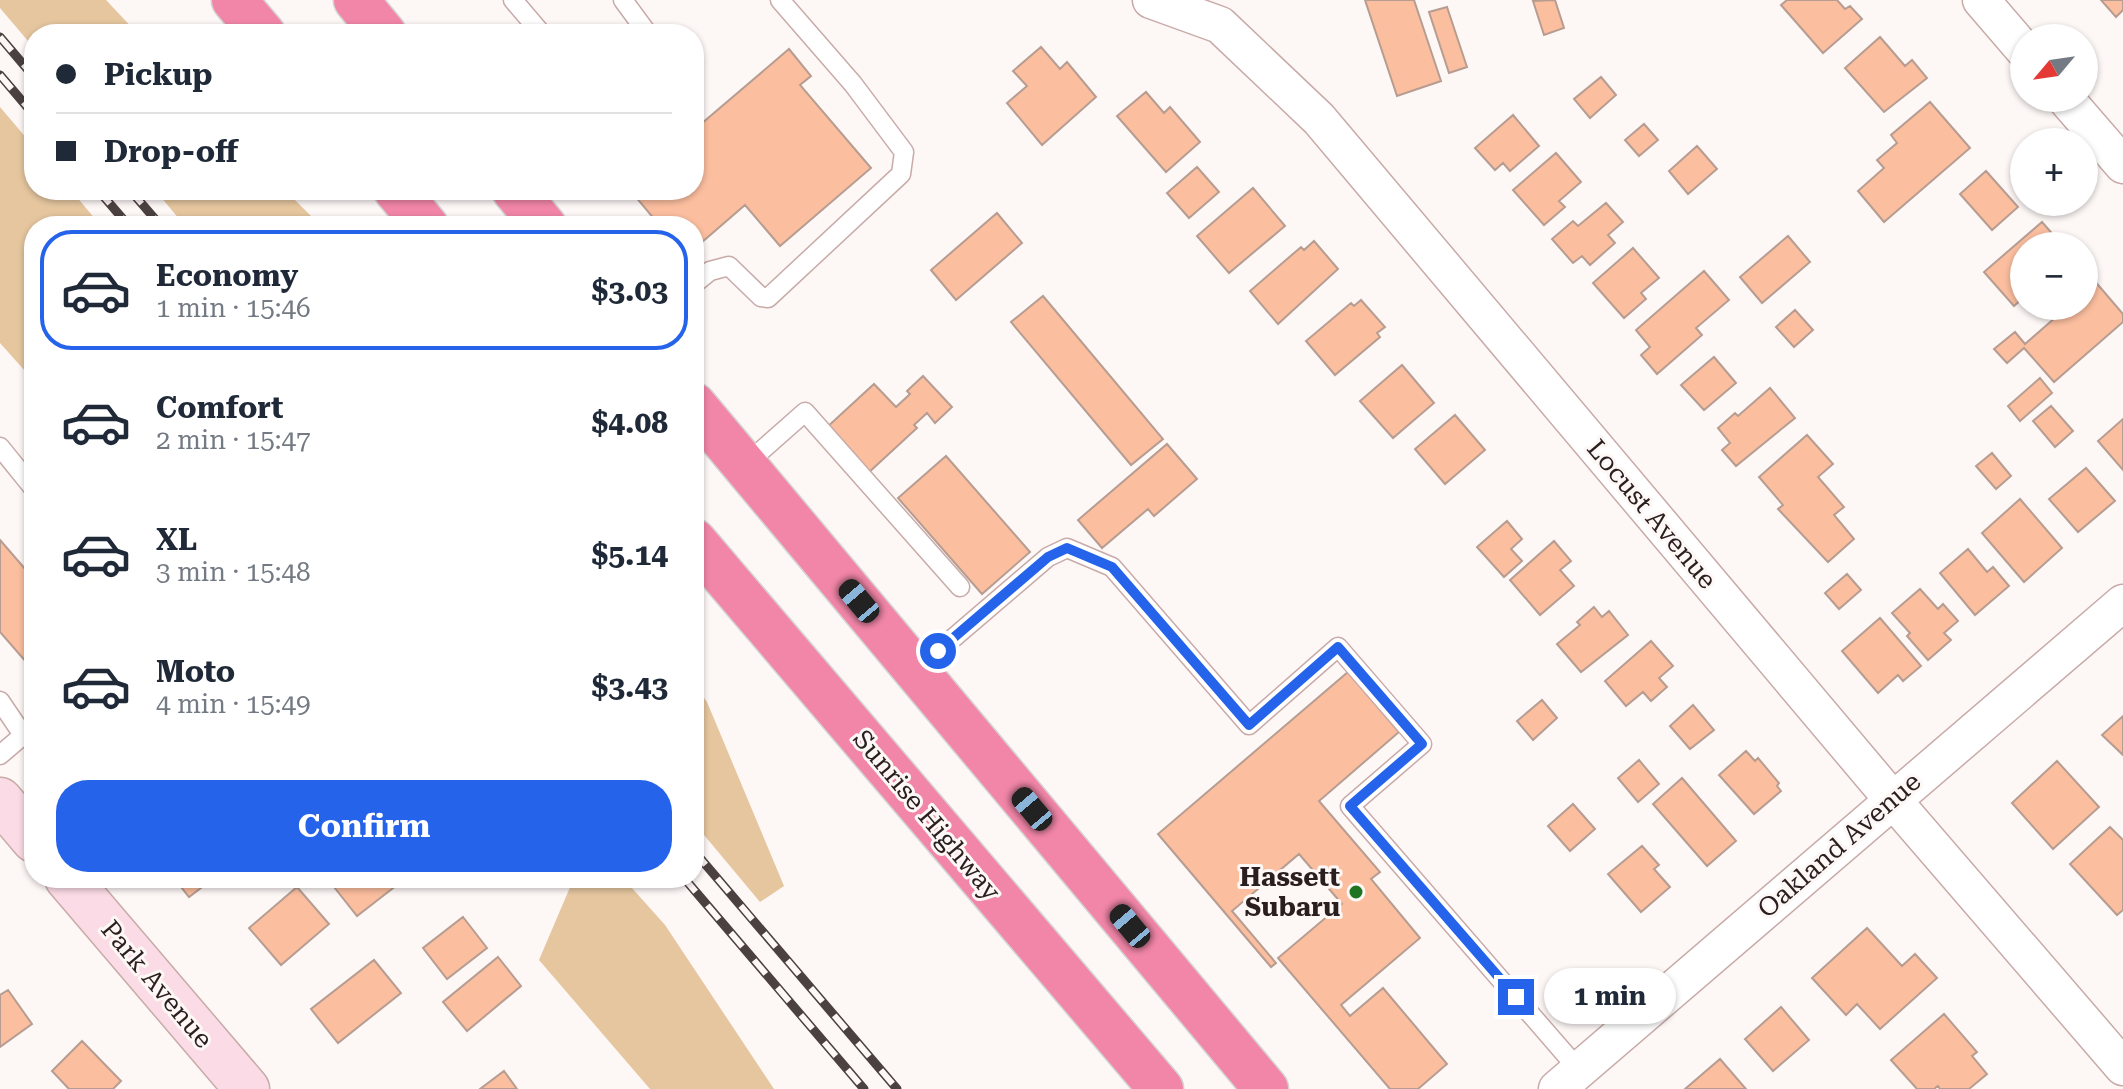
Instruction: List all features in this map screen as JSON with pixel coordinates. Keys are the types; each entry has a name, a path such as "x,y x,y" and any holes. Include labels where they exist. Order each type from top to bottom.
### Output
{"highway":[{"path":"234,0 254,24"},
{"path":"356,0 376,24"},
{"path":"404,200 418,216"},
{"path":"704,417 1266,1089"},
{"name":"Sunrise Highway","path":"704,553 1161,1089"}],"street":[{"name":"Locust Avenue","path":"1151,0 1220,25 1319,119 1892,799 2123,1067"},
{"path":"1981,0 2010,34"},
{"path":"2077,112 2123,165"},
{"name":"Oakland Avenue","path":"1568,1080 2123,603"},
{"path":"0,800 24,828"},
{"name":"Park Avenue","path":"76,888 247,1089"}],"lane":[{"path":"513,0 533,24"},
{"path":"623,0 641,24"},
{"path":"704,276 729,266 761,297 768,298 901,174 904,152 853,84 780,0"},
{"path":"745,465 805,412 960,587"},
{"path":"0,447 24,477"},
{"path":"916,670 1048,557 1067,548 1112,567 1249,725 1338,647 1422,744 1350,806 1568,1080"},
{"path":"0,701 24,725"},
{"path":"0,755 24,734"}],"shaded area":[{"path":"0,0 106,0 129,24 24,24 24,36 0,8"},
{"path":"0,107 24,135 24,200 79,200 93,216 24,216 24,370 0,343"},
{"path":"163,200 295,200 311,216 177,216"},
{"path":"704,698 784,886 760,902 704,835"},
{"path":"570,888 632,888 665,925 774,1089 650,1089 539,960"}],"building":[{"path":"1365,0 1414,0 1441,81 1397,96"},
{"path":"1555,0 1564,28 1544,35 1533,1"},
{"path":"1787,0 1837,0 1845,9 1850,6 1862,19 1823,53 1781,5"},
{"path":"2101,0 2123,0 2123,10 2116,17"},
{"path":"1447,7 1467,67 1449,73 1429,12"},
{"path":"1880,37 1905,66 1912,60 1927,78 1884,112 1845,68"},
{"path":"1041,47 1060,69 1067,62 1096,97 1042,145 1007,103 1027,86 1013,71"},
{"path":"789,49 811,76 800,85 871,168 780,246 745,205 704,240 704,216 652,216 638,200 704,200 704,121"},
{"path":"1601,77 1616,95 1590,118 1574,99"},
{"path":"1146,92 1164,113 1170,107 1200,142 1166,172 1117,116"},
{"path":"1930,102 1970,148 1884,222 1858,191 1884,168 1877,160 1897,143 1891,135"},
{"path":"1513,115 1539,146 1510,171 1503,163 1495,170 1475,148"},
{"path":"1644,124 1658,140 1639,156 1625,140"},
{"path":"1697,146 1717,169 1688,194 1669,171"},
{"path":"1556,153 1581,182 1559,201 1565,207 1544,225 1513,190"},
{"path":"1197,167 1219,192 1189,218 1167,193"},
{"path":"1986,171 2010,198 2010,214 1992,230 1960,194"},
{"path":"1253,188 1285,226 1229,273 1197,236"},
{"path":"1606,203 1623,222 1608,235 1615,243 1590,265 1582,256 1573,263 1552,239 1573,221 1578,226"},
{"path":"997,213 1022,243 956,300 931,270"},
{"path":"2042,222 2051,232 2030,232"},
{"path":"1788,236 1810,262 1762,303 1740,277"},
{"path":"1314,241 1338,269 1278,324 1250,291 1301,247 1304,250"},
{"path":"1633,248 1659,278 1641,293 1646,299 1624,318 1593,283"},
{"path":"2010,250 2010,301 1984,272"},
{"path":"1704,271 1729,300 1696,328 1702,335 1657,374 1641,355 1650,347 1636,330"},
{"path":"2098,285 2123,314 2123,322 2054,382 2024,348 2007,363 1994,349 2015,332 2025,344 2053,320 2098,320"},
{"path":"1043,296 1163,439 1131,465 1011,322"},
{"path":"1361,300 1385,327 1377,333 1380,337 1335,375 1306,341 1351,303 1354,306"},
{"path":"1795,310 1813,330 1794,347 1776,327"},
{"path":"1714,357 1736,383 1704,410 1681,385"},
{"path":"1402,365 1434,403 1393,438 1360,401"},
{"path":"923,376 952,407 935,423 927,413 914,425 917,428 867,474 825,429 874,384 896,407"},
{"path":"2040,378 2052,393 2020,421 2008,406"},
{"path":"1770,388 1795,418 1736,466 1722,450 1730,443 1718,428 1735,413 1738,416"},
{"path":"2051,406 2073,431 2055,447 2033,421"},
{"path":"1455,415 1485,450 1445,484 1415,449"},
{"path":"2123,419 2123,470 2098,441"},
{"path":"1807,435 1833,464 1818,477 1844,507 1834,515 1854,539 1828,562 1778,509 1783,505 1759,477"},
{"path":"1167,444 1197,479 1154,516 1148,509 1102,548 1078,520"},
{"path":"1992,453 2011,476 1996,489 1976,466"},
{"path":"946,456 1030,552 982,594 898,498"},
{"path":"2086,468 2115,501 2078,532 2049,499"},
{"path":"2020,499 2062,548 2024,582 1982,533"},
{"path":"1507,521 1522,539 1511,549 1522,561 1504,577 1477,547"},
{"path":"0,540 24,568 24,660 0,632"},
{"path":"1554,541 1571,561 1560,570 1574,586 1540,615 1510,580"},
{"path":"1968,549 1987,572 1993,567 2009,586 1975,615 1940,573"},
{"path":"1847,574 1861,590 1839,609 1825,593"},
{"path":"1920,589 1938,609 1943,604 1958,621 1944,633 1951,640 1928,660 1892,613"},
{"path":"1594,607 1602,617 1609,611 1628,635 1581,672 1557,644 1580,625 1577,622"},
{"path":"1880,618 1921,666 1903,681 1898,675 1878,693 1842,651"},
{"path":"1651,641 1673,666 1659,678 1667,687 1651,701 1643,692 1626,706 1605,681"},
{"name":"Hassett Subaru","path":"1348,672 1399,732 1319,801 1380,872 1371,879 1420,938 1341,1005 1350,1016 1383,988 1447,1064 1418,1089 1390,1089 1278,958 1342,904 1299,854 1232,911 1276,963 1271,967 1158,834"},
{"path":"1542,700 1557,718 1533,740 1517,721"},
{"path":"1693,705 1714,730 1690,749 1670,726"},
{"path":"2123,716 2123,755 2102,735"},
{"path":"1746,751 1755,761 1758,758 1779,783 1777,786 1781,791 1754,814 1719,775"},
{"path":"1639,760 1659,784 1638,802 1618,778"},
{"path":"2057,761 2099,807 2053,849 2012,803"},
{"path":"1682,778 1736,841 1707,866 1653,804"},
{"path":"1573,804 1595,829 1570,851 1548,826"},
{"path":"2110,827 2123,840 2123,910 2117,915 2070,864"},
{"path":"1642,846 1659,865 1654,869 1670,887 1641,912 1608,874"},
{"path":"182,888 201,888 189,897"},
{"path":"296,888 329,924 281,965 249,928"},
{"path":"335,888 393,888 357,916"},
{"path":"463,917 487,948 447,979 423,948"},
{"path":"1867,928 1902,966 1915,954 1937,978 1880,1029 1857,1004 1846,1015 1812,978"},
{"path":"498,957 521,986 467,1031 443,1002"},
{"path":"374,960 401,993 338,1043 311,1009"},
{"path":"8,990 32,1024 0,1047 0,995"},
{"path":"1781,1007 1809,1040 1773,1071 1745,1039"},
{"path":"1944,1014 1977,1052 1972,1056 1987,1074 1969,1089 1940,1089 1938,1086 1934,1089 1917,1089 1891,1060"},
{"path":"82,1041 121,1081 113,1089 69,1089 52,1071"},
{"path":"1720,1059 1746,1089 1685,1089"},
{"path":"504,1071 517,1089 480,1089"}],"railway":[{"path":"0,37 24,65"},
{"path":"0,75 24,103"},
{"path":"107,200 120,216"},
{"path":"139,200 152,216"},
{"path":"704,863 897,1089"},
{"path":"693,888 864,1089"}],"place":[{"name":"Hassett Subaru","path":"1356,892"}],"route":[{"path":"938,651 1048,557 1067,548 1112,567 1249,725 1338,647 1422,744 1350,806 1516,997"}]}
